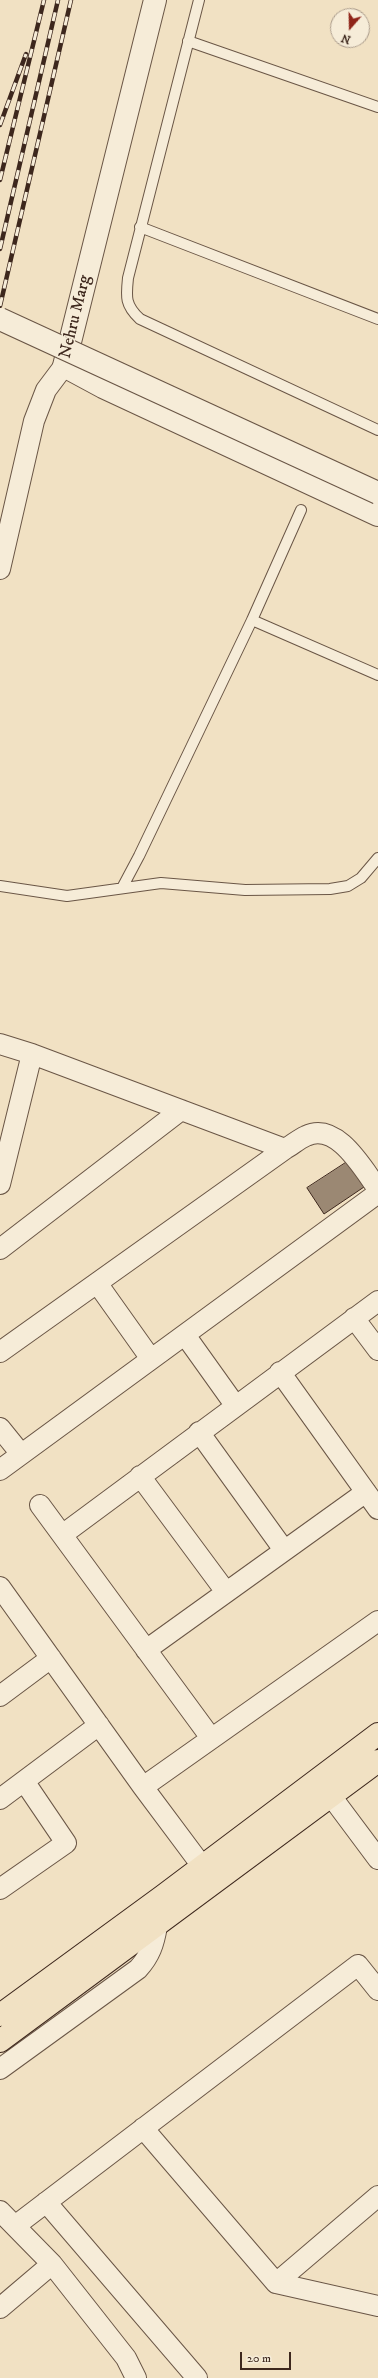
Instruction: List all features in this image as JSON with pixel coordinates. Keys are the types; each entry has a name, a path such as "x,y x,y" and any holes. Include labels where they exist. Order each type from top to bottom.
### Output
{"main road":[{"path":"0,2015 378,1734"},
{"path":"0,2041 124,1951 378,1761"}],"street":[{"name":"Nehru Marg","path":"155,0 64,366 103,387 378,515"},
{"path":"0,319 378,492"},
{"path":"0,569 34,421 46,390 64,366"},
{"path":"0,1044 32,1054 285,1149"},
{"path":"0,1184 32,1054"},
{"path":"0,1249 181,1110"},
{"path":"0,1352 285,1149 307,1135 323,1133 343,1142 378,1189"},
{"path":"0,1470 378,1193"},
{"path":"97,1283 151,1359"},
{"path":"62,1535 235,1405 378,1301"},
{"path":"354,1318 378,1350"},
{"path":"185,1334 235,1405"},
{"path":"280,1372 378,1509"},
{"path":"0,1428 22,1454"},
{"path":"199,1432 284,1550"},
{"path":"140,1476 226,1592"},
{"path":"146,1650 366,1492"},
{"path":"40,1505 211,1738"},
{"path":"0,1587 143,1787 202,1866"},
{"path":"143,1787 378,1621"},
{"path":"0,1696 51,1658"},
{"path":"0,1799 99,1725"},
{"path":"0,1889 66,1843 24,1781"},
{"path":"331,1796 378,1859"},
{"path":"0,2069 138,1969 148,1958 154,1943 157,1926"},
{"path":"15,2226 358,1965 378,1990"},
{"path":"143,2128 276,2283 378,2306"},
{"path":"276,2283 378,2196"},
{"path":"46,2202 197,2378"},
{"path":"0,2211 52,2264 126,2358 136,2378"},
{"path":"0,2308 52,2264"}],"lane":[{"path":"199,0 140,226 128,278 126,296 130,310 140,319 378,430"},
{"path":"188,41 378,107"},
{"path":"140,226 378,319"},
{"path":"122,888 139,856 252,620 301,510"},
{"path":"252,620 378,675"},
{"path":"0,886 67,896 161,883 245,890 330,889 348,886 361,878 378,858"}],"building":[{"path":"347,1162 364,1187 324,1214 307,1188"}],"railway":[{"path":"0,180 44,0"},
{"path":"0,249 58,0"},
{"path":"0,306 71,0"},
{"path":"0,125 26,54"}]}
